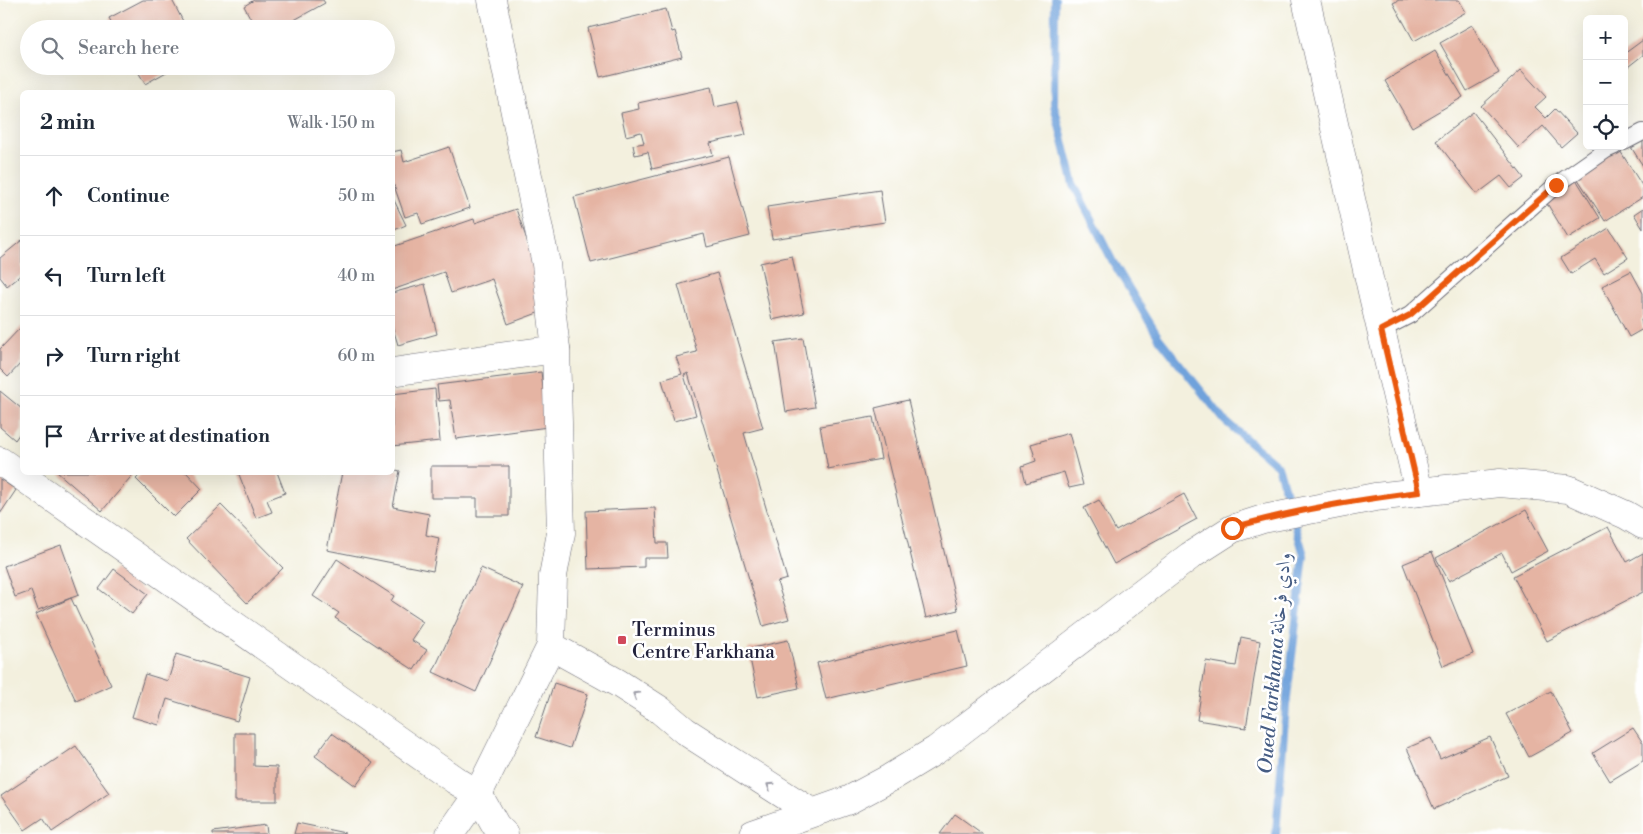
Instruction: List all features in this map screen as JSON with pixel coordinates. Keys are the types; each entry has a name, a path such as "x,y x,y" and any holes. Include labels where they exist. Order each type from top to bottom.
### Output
{"street":[{"path":"450,834 478,794 551,646 553,576 561,533 556,349 546,264 492,0"},
{"path":"1306,0 1419,492"},
{"path":"395,372 556,349"},
{"path":"27,475 455,780 478,794 496,826 504,834"},
{"path":"753,834 849,800 936,750 1190,556 1232,528 1263,519 1375,498 1500,483 1568,489 1643,525"},
{"path":"551,646 639,696 660,710 685,731 812,812"}],"lane":[{"path":"1628,140 1643,132"},
{"path":"1381,330 1410,315 1556,185 1606,150"}],"building":[{"path":"143,0 172,0 182,20 110,20 109,18"},
{"path":"254,0 323,0 325,3 294,20 251,20 244,6"},
{"path":"1399,0 1459,0 1466,12 1414,41 1393,3"},
{"path":"666,9 672,32 675,31 682,57 600,77 588,28"},
{"path":"1472,25 1499,73 1467,91 1440,43"},
{"path":"1643,40 1643,55 1628,67 1628,51"},
{"path":"1435,51 1463,97 1412,127 1385,81"},
{"path":"1521,70 1546,97 1535,107 1546,118 1555,109 1577,133 1561,147 1543,126 1519,148 1481,106"},
{"path":"140,75 161,75 145,84"},
{"path":"711,87 715,107 738,102 746,135 710,143 713,155 652,169 648,152 635,155 633,145 644,143 641,132 626,136 621,113 639,109 638,103"},
{"path":"1473,112 1524,178 1511,188 1501,176 1477,194 1436,141"},
{"path":"1643,139 1643,166 1631,147"},
{"path":"449,147 470,208 422,224 418,213 405,217 395,189 395,151 401,150 404,162"},
{"path":"1611,150 1620,150 1643,187 1643,197 1605,221 1574,173"},
{"path":"729,157 750,236 707,247 704,234 591,263 574,197"},
{"path":"1577,181 1600,218 1568,238 1545,200"},
{"path":"880,190 885,222 772,239 767,207"},
{"path":"395,202 406,225 395,230"},
{"path":"1643,208 1643,229 1634,214"},
{"path":"516,209 551,308 508,324 492,279 451,293 444,272 395,289 395,246 474,219 475,223"},
{"path":"1609,228 1628,258 1604,273 1595,259 1571,274 1561,258"},
{"path":"20,242 20,276 7,286 0,277 0,258"},
{"path":"792,256 804,313 772,320 760,263"},
{"path":"1631,271 1643,293 1643,318 1641,320 1643,329 1629,337 1602,286"},
{"path":"717,273 763,428 744,433 787,579 777,582 789,619 763,626 688,373 684,375 696,415 674,421 662,380 682,374 676,357 697,352 678,285"},
{"path":"425,284 437,334 398,345 395,335 395,292"},
{"path":"20,328 20,364 8,377 0,369 0,349"},
{"path":"803,338 815,407 786,412 775,342"},
{"path":"541,372 548,427 456,439 450,400 439,401 437,385"},
{"path":"435,389 440,441 395,446 395,394"},
{"path":"0,391 20,407 20,433 15,440 0,427"},
{"path":"908,400 958,610 926,618 875,408"},
{"path":"873,417 881,459 828,469 820,426"},
{"path":"1069,433 1083,485 1069,488 1064,472 1026,483 1022,466 1036,461 1031,444"},
{"path":"431,466 509,466 509,516 477,516 477,498 431,498"},
{"path":"395,470 400,471 393,507 429,514 426,535 439,538 433,571 327,550 341,475 395,475"},
{"path":"60,475 132,475 102,511"},
{"path":"140,475 189,475 202,489 174,517 136,479"},
{"path":"239,475 278,475 285,493 267,500 272,512 256,518"},
{"path":"0,479 16,490 0,514"},
{"path":"1184,494 1197,519 1114,564 1084,508 1099,500 1116,531"},
{"path":"221,505 283,568 247,603 186,539"},
{"path":"655,508 657,543 667,543 668,558 644,558 644,567 588,569 586,511"},
{"path":"1526,510 1548,551 1511,571 1502,553 1449,581 1436,558"},
{"path":"1608,527 1627,562 1643,553 1643,592 1547,641 1513,576"},
{"path":"61,545 79,595 38,610 31,591 15,597 4,566"},
{"path":"1432,552 1473,654 1443,666 1403,564"},
{"path":"337,559 394,596 391,601 423,622 411,640 427,650 414,670 335,618 339,613 313,596"},
{"path":"481,568 523,587 476,692 433,672"},
{"path":"114,569 148,594 132,614 99,589"},
{"path":"71,598 111,685 76,701 36,614"},
{"path":"958,630 967,666 826,699 817,663"},
{"path":"1241,637 1260,641 1246,728 1197,720 1206,661 1236,666"},
{"path":"788,640 799,688 758,697 748,649"},
{"path":"176,654 250,677 237,721 167,699 159,725 132,717 145,674 168,681"},
{"path":"554,683 588,694 570,748 536,737"},
{"path":"1551,691 1573,733 1529,757 1506,714"},
{"path":"1633,728 1643,743 1643,761 1610,781 1593,753"},
{"path":"235,733 254,733 254,766 277,767 277,801 235,801"},
{"path":"332,733 373,762 356,786 315,756"},
{"path":"1490,737 1508,776 1434,809 1407,748 1431,738 1440,759"},
{"path":"76,746 109,793 52,832 43,818 25,830 1,796"},
{"path":"955,814 983,834 940,834"},
{"path":"297,823 345,833 294,834"},
{"path":"266,825 267,834 213,834 213,832"}],"waterway":[{"name":"Oued Farkhana وادي فرخانة","path":"1055,0 1054,105 1074,185 1113,262 1159,338 1225,421 1278,466 1304,555 1286,706 1276,834"}],"place":[{"name":"Terminus Centre Farkhana","path":"622,640"}],"route":[{"path":"1232,528 1263,519 1375,498 1419,492 1381,330 1410,315 1556,185"}]}
